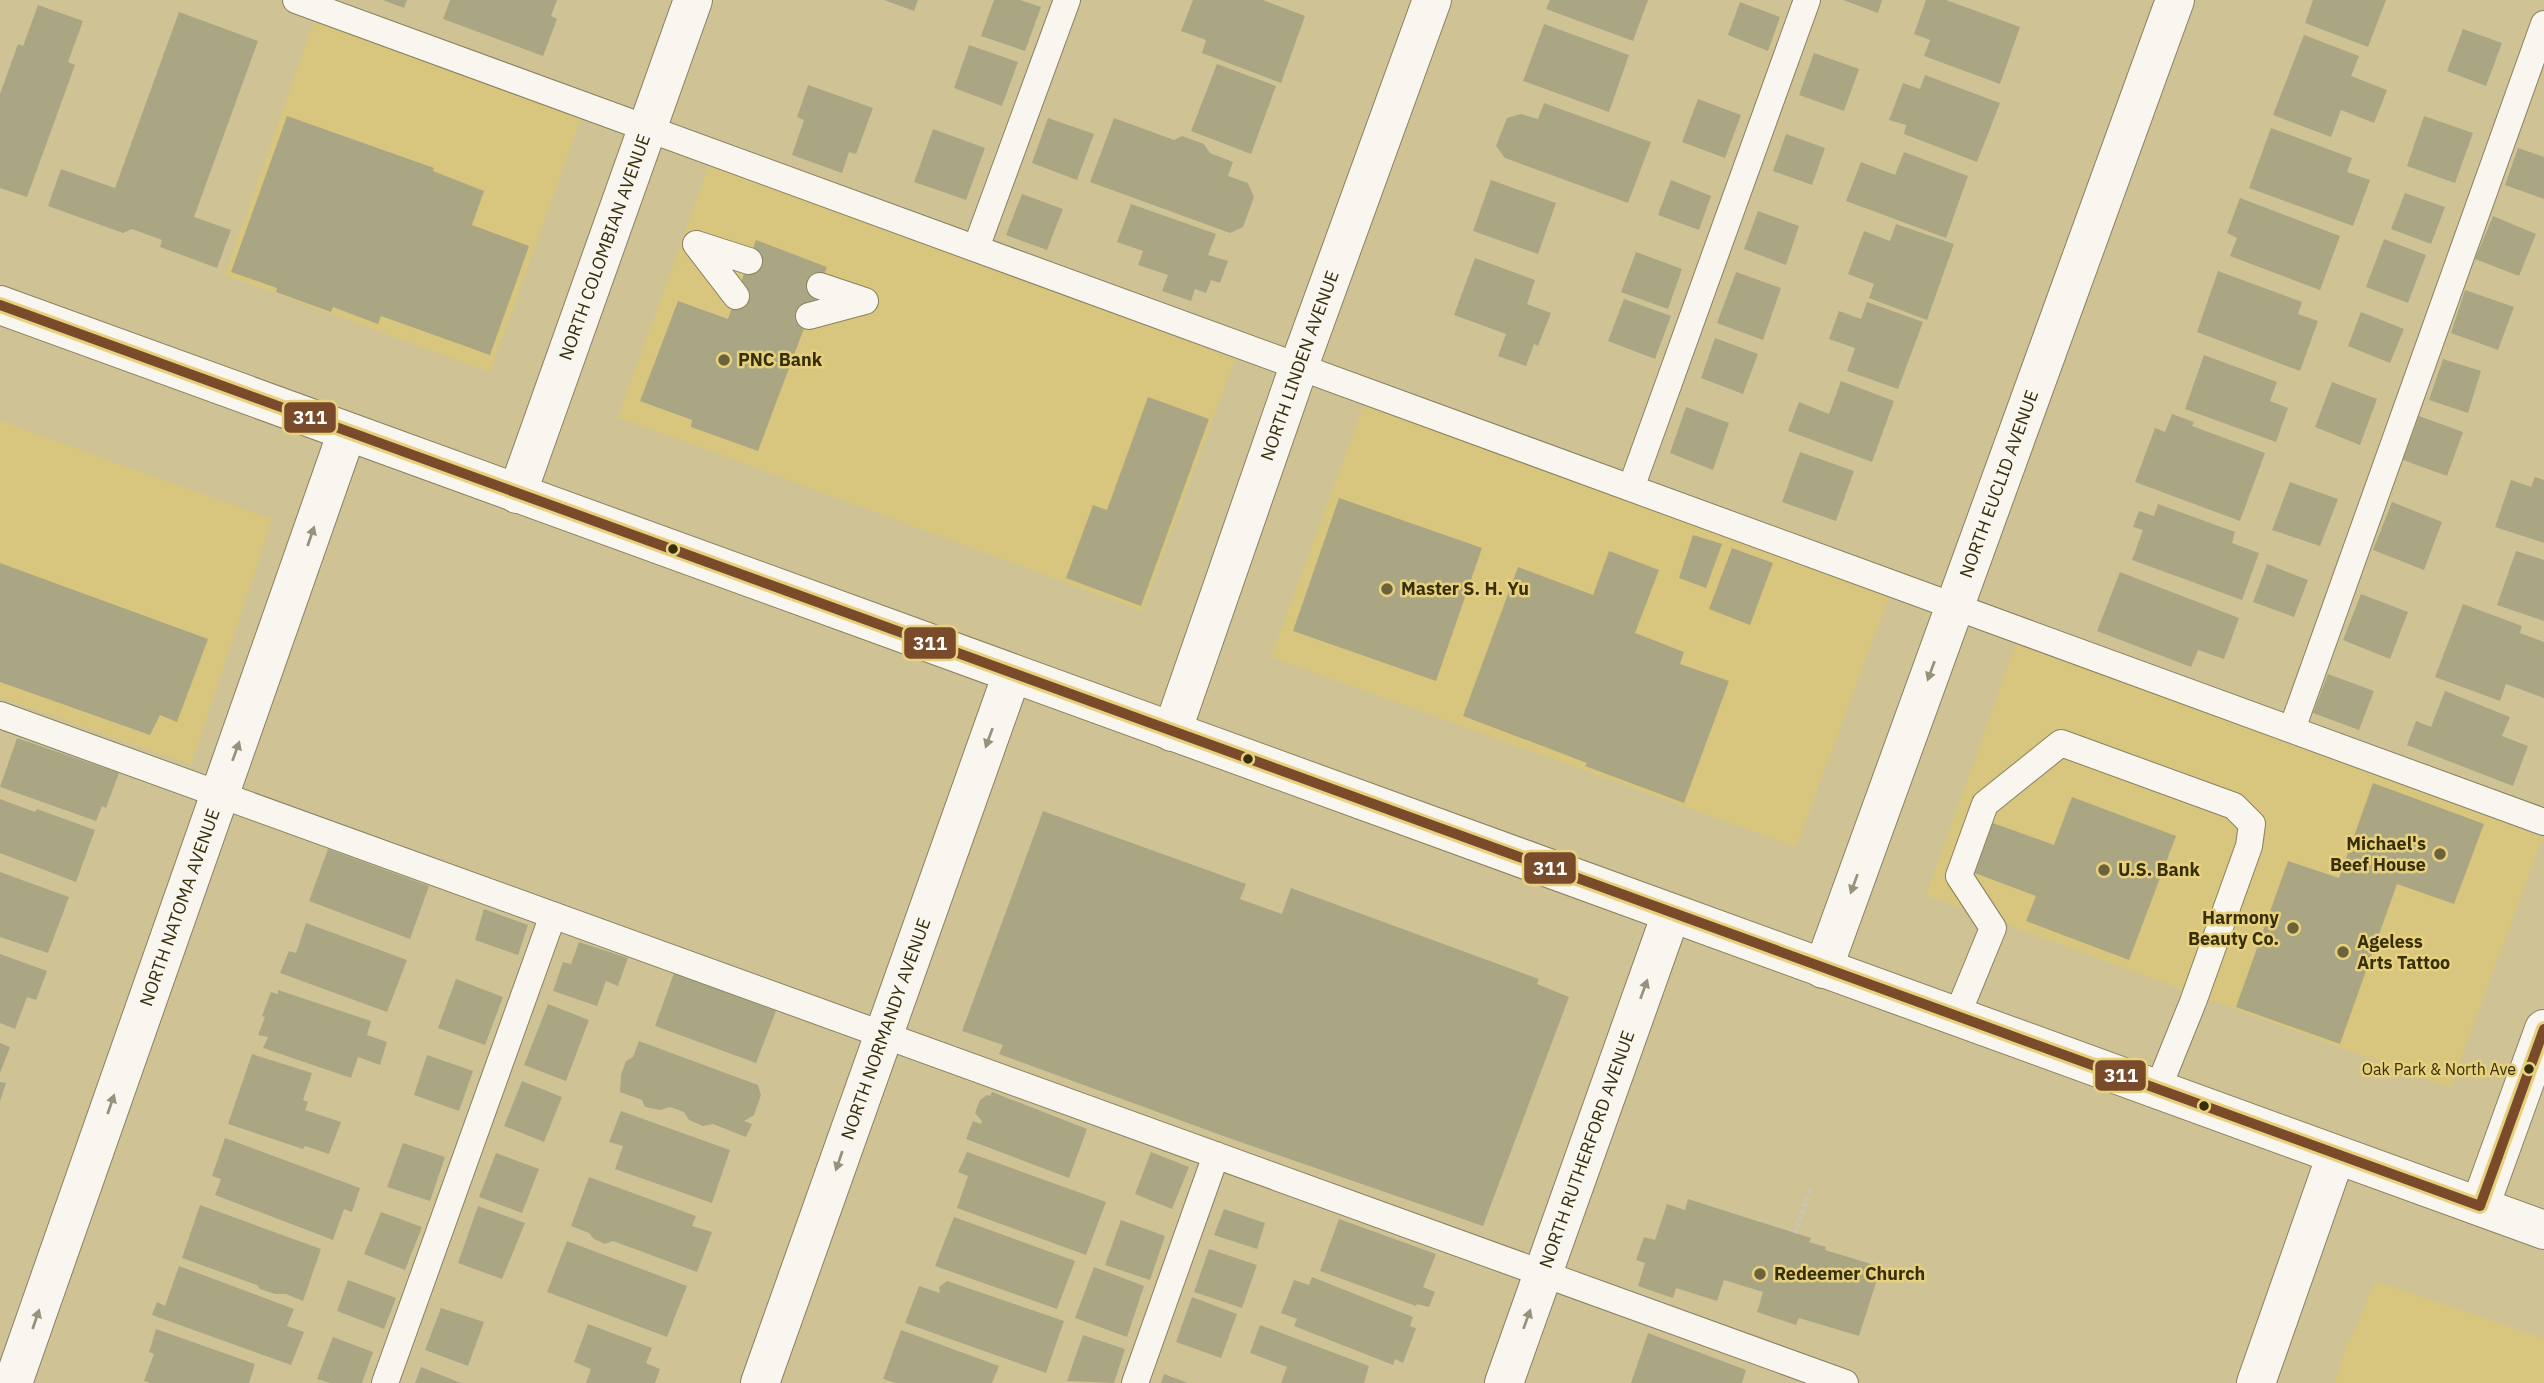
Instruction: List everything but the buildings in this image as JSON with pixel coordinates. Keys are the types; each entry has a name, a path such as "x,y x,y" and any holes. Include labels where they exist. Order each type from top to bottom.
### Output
{"street":[{"name":"NORTH COLOMBIAN AVENUE","path":"517,494 693,0"},
{"name":"NORTH LINDEN AVENUE","path":"1171,732 1299,366 1432,0"},
{"name":"NORTH EUCLID AVENUE","path":"1823,969 2175,0"},
{"path":"0,305 2544,1230"},
{"name":"NORTH NATOMA AVENUE","path":"13,1383 347,432"},
{"name":"NORTH NORMANDY AVENUE","path":"760,1383 1012,674"},
{"name":"NORTH RUTHERFORD AVENUE","path":"1504,1383 1671,914"},
{"path":"2480,1206 2544,1029"},
{"path":"2256,1383 2336,1155"}],"lane":[{"path":"976,248 1067,0"},
{"path":"1631,488 1807,0"},
{"path":"312,3 648,129 2544,822"},
{"path":"2292,730 2544,24"},
{"path":"696,244 743,277 696,244"},
{"path":"815,300 865,301"},
{"path":"0,715 1845,1383"},
{"path":"1956,1018 1993,928 1959,876 1985,804 2061,743 2073,747 2234,806 2252,824 2244,859 2193,1002 2157,1091"},
{"path":"385,1383 552,915"},
{"path":"1135,1383 1216,1155"}],"path":[{"path":"1795,1233 1811,1188"}],"shaded area":[{"path":"314,21 581,119 490,372 225,275"},
{"path":"709,165 1235,359 1142,611 618,417"},
{"path":"1364,404 1889,597 1796,847 1271,657"},
{"path":"0,421 272,519 191,765 0,697"},
{"path":"2016,644 2543,837 2450,1088 1926,895"},
{"path":"2376,1281 2544,1339 2544,1383 2335,1383 2344,1353"}],"transit line":[{"name":"311","path":"0,305 2480,1206"},
{"name":"311","path":"2480,1206 2544,1029"}],"place":[{"name":"PNC Bank","path":"724,360"},
{"name":"Master S. H. Yu","path":"1387,589"},
{"name":"Michael's Beef House","path":"2440,854"},
{"name":"U.S. Bank","path":"2104,870"},
{"name":"Harmony Beauty Co.","path":"2293,928"},
{"name":"Ageless Arts Tattoo","path":"2343,952"},
{"name":"Oak Park & North Ave","path":"2529,1069"},
{"name":"Redeemer Church","path":"1760,1274"}]}
